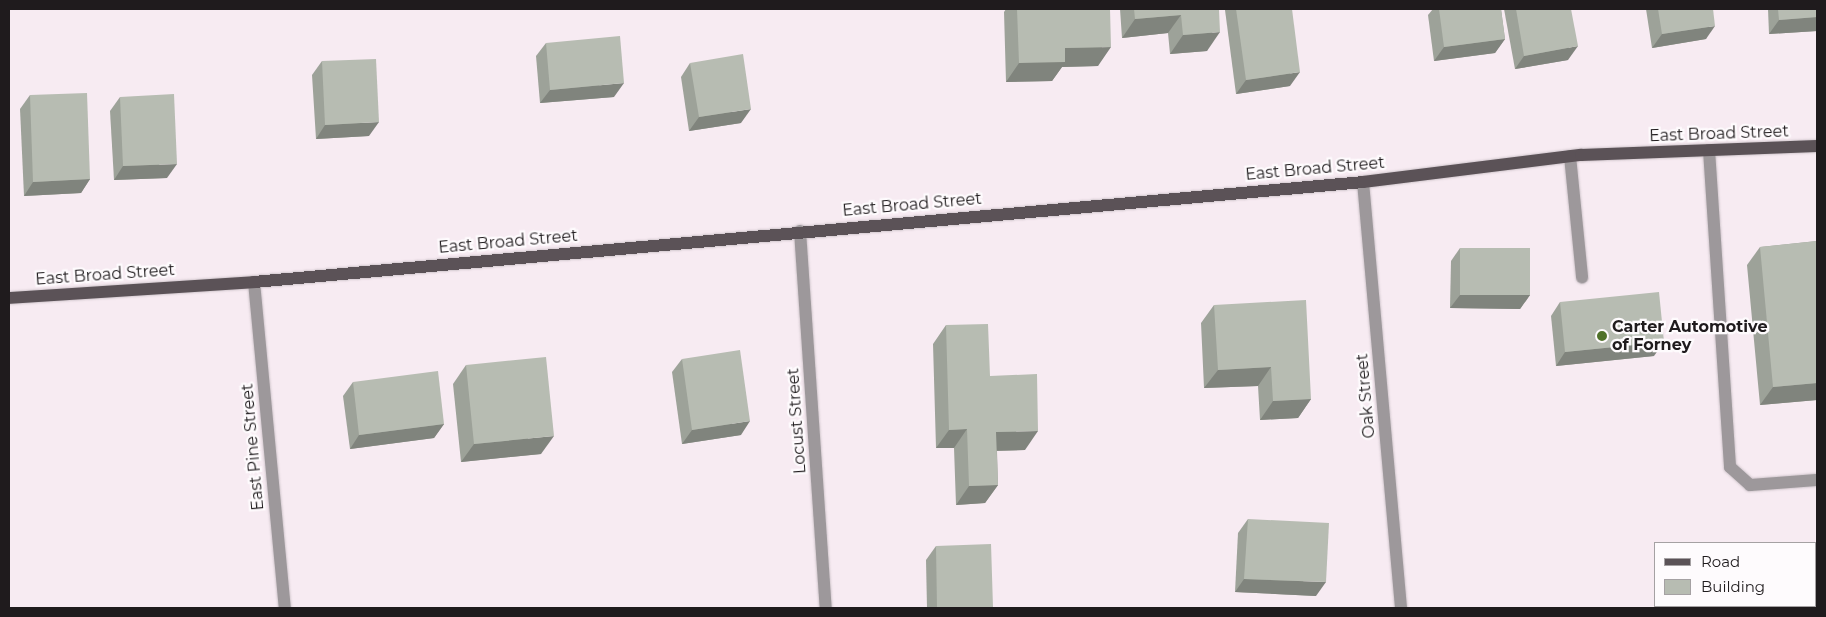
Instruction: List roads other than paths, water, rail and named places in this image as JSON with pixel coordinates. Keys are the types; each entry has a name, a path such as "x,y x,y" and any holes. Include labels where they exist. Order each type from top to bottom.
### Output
{"main road":[{"name":"East Broad Street","path":"9,298 254,282 800,231 1363,182 1570,156 1817,146"}],"street":[{"path":"1709,150 1730,467 1750,485 1817,480"},
{"path":"1570,156 1582,277"},
{"name":"Oak Street","path":"1363,182 1401,608"},
{"name":"Locust Street","path":"800,231 826,608"},
{"name":"East Pine Street","path":"254,282 285,608"}],"place":[{"name":"Carter Automotive of Forney","path":"1602,336"}]}
